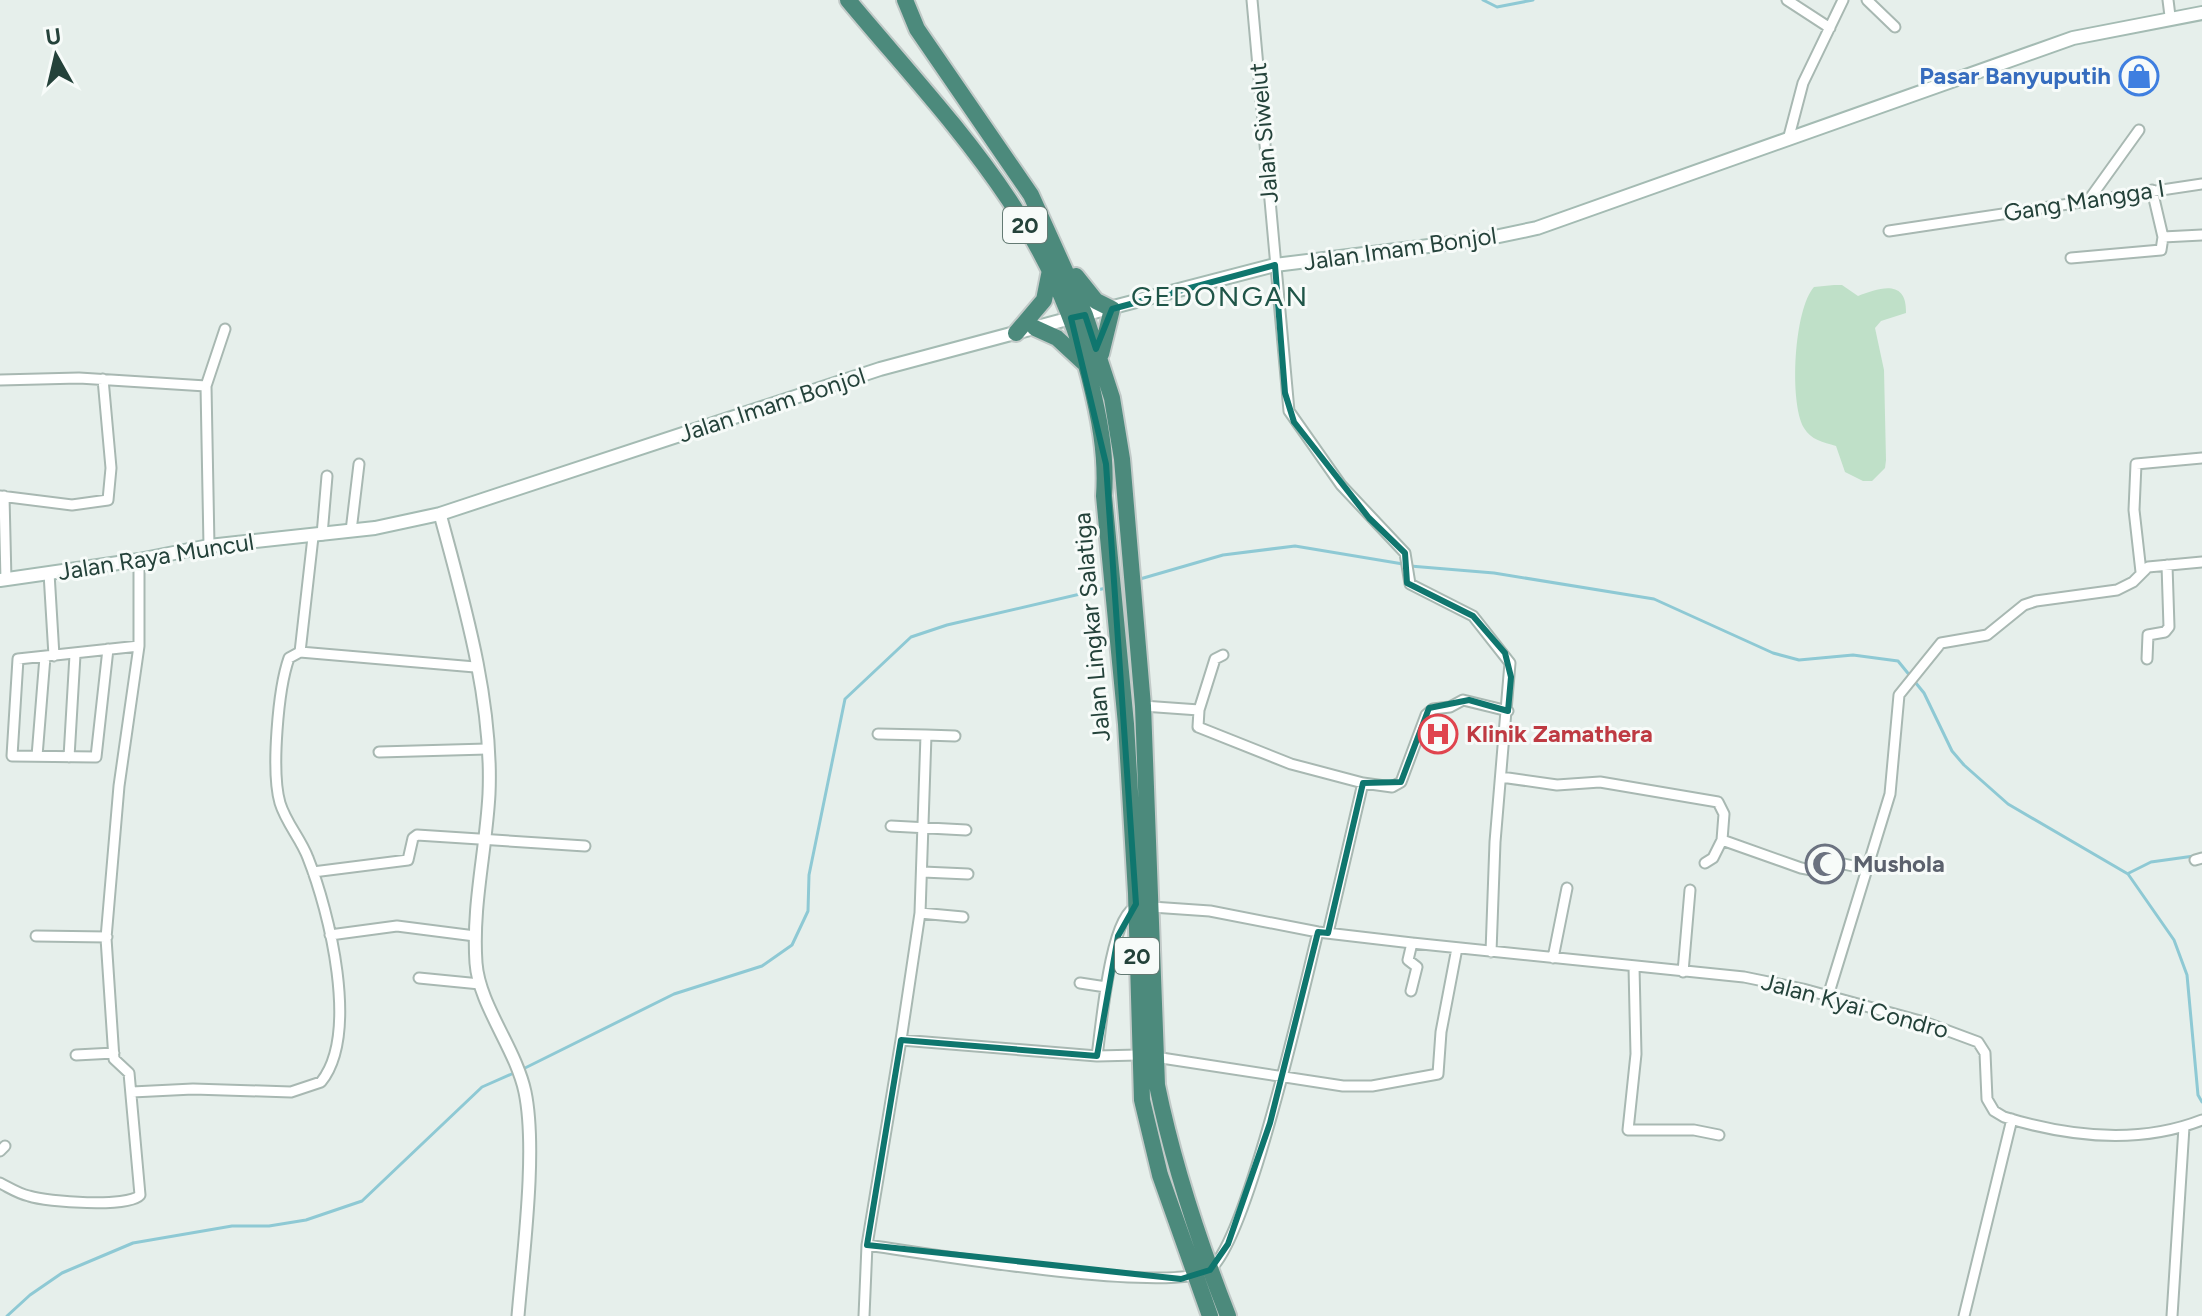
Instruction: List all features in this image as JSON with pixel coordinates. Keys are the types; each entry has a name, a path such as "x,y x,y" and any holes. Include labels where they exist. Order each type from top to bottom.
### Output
{"highway":[{"name":"Jalan Lingkar Salatiga","path":"848,0 970,142 1016,207 1078,317"},
{"name":"Jalan Lingkar Salatiga","path":"905,0 917,29 1031,195 1061,254 1093,364 1106,464 1104,496 1144,907"},
{"path":"1035,328 1057,338 1093,364 1112,309 1086,291 1061,254"},
{"path":"1016,333 1044,300 1050,270"},
{"name":"Jalan Lingkar Salatiga","path":"1093,364 1112,398 1137,626 1143,706 1146,1056 1202,1273 1210,1316"},
{"name":"Jalan Lingkar Salatiga","path":"1202,1273 1228,1316"}],"main road":[{"name":"Jalan Imam Bonjol","path":"317,536 440,514 880,369 1275,265 1485,239 1537,228 2073,38 2170,16 2202,13"},
{"name":"Jalan Raya Muncul","path":"3,580 139,560 209,546 317,536"}],"street":[{"name":"Jalan Siwelut","path":"1252,0 1275,265"},
{"path":"1787,0 1830,28"},
{"path":"1788,140 1803,83 1843,0"},
{"path":"1867,0 1895,27"},
{"path":"2168,0 2170,16"},
{"path":"2088,201 2139,130"},
{"name":"Gang Mangga I","path":"1889,231 2202,184"},
{"path":"2071,258 2161,250 2163,237 2152,190"},
{"path":"2163,237 2202,235"},
{"path":"1275,265 1289,411 1341,485 1405,553 1412,586 1466,611 1505,653 1511,677 1501,777 1491,952"},
{"path":"209,546 206,386 225,329"},
{"path":"0,380 103,379 206,386"},
{"path":"3,580 2,496 72,505 108,500 111,468 103,379"},
{"path":"2141,572 2134,510 2134,471 2137,462 2202,458"},
{"path":"351,531 359,464"},
{"path":"300,652 327,476"},
{"path":"440,514 464,604 487,749 489,795 475,936 480,984 516,1061 525,1094 527,1162 518,1316"},
{"path":"0,1183 32,1197 136,1200 141,1189 129,1073 114,1059 107,937 119,786 139,646 139,560"},
{"path":"1828,996 1890,794 1897,741 1896,702 1941,643 1987,635 2024,605 2036,601 2125,588 2141,572 2167,565 2202,562"},
{"path":"2147,659 2148,635 2165,632 2169,627 2167,565"},
{"path":"37,756 49,657 49,573"},
{"path":"108,649 97,756 14,756 10,753 15,663 18,659 75,655 108,649 139,646"},
{"path":"132,1092 193,1089 291,1092 321,1082 336,1054 337,963 313,872 280,802 280,683 289,658 300,652 475,667"},
{"path":"69,757 75,655"},
{"path":"1223,655 1215,659 1199,710 1197,723 1200,728 1291,764 1363,783 1392,787 1401,782 1426,715 1433,709 1469,700 1508,711"},
{"path":"1143,706 1199,710"},
{"path":"878,734 955,736"},
{"path":"864,1316 867,1245 920,913 926,735"},
{"path":"379,752 487,749"},
{"path":"1501,777 1557,785 1600,782 1718,802 1724,814 1722,840 1713,858 1705,863"},
{"path":"867,1245 1097,1274 1181,1279 1202,1273 1228,1244 1270,1123 1363,783"},
{"path":"891,826 966,830"},
{"path":"313,872 405,861 409,858 416,835 585,846"},
{"path":"1722,840 1801,868 1828,873 1839,863 1867,869"},
{"path":"923,872 968,874"},
{"path":"1553,958 1567,888"},
{"path":"1683,972 1690,890"},
{"path":"1097,1056 1106,987 1125,914 1144,907"},
{"name":"Jalan Kyai Condro","path":"1144,907 1210,911 1323,933 1744,977 1828,996 1924,1022 1978,1042 1985,1053 1989,1103 1994,1111 2012,1119"},
{"path":"920,913 963,917"},
{"path":"330,935 397,926 475,936"},
{"path":"36,936 107,937"},
{"path":"1411,991 1417,967 1408,959 1412,943"},
{"path":"901,1040 1097,1056 1146,1056 1281,1078 1372,1086 1438,1074 1441,1032 1457,948"},
{"path":"1634,967 1636,1054 1628,1130 1694,1130 1719,1135"},
{"path":"419,978 480,984"},
{"path":"1080,983 1106,987"},
{"path":"76,1055 114,1053"},
{"path":"1964,1316 2012,1119 2120,1137 2147,1136 2202,1120"},
{"path":"2172,1316 2184,1127"}],"highlighted area":[{"path":"1275,265 1285,393 1294,422 1369,518 1405,553 1407,583 1473,616 1505,653 1511,677 1508,711 1469,700 1429,708 1401,782 1363,783 1328,933 1318,932 1270,1123 1228,1244 1210,1270 1181,1279 867,1245 901,1040 1097,1056 1118,936 1136,904 1106,464 1071,318 1085,315 1096,349 1112,309"}],"green space":[{"path":"1842,285 1858,296 1890,288 1902,294 1905,302 1906,313 1881,321 1875,328 1884,370 1886,460 1885,468 1872,481 1863,481 1845,472 1836,446 1810,435 1799,415 1796,398 1798,334 1807,298 1814,287"}],"waterway":[{"path":"1483,0 1497,7 1533,0"},
{"path":"1140,579 1223,555 1295,546 1403,564"},
{"path":"1410,566 1494,573 1654,599 1773,653 1799,660 1853,655 1898,661 1924,693 1952,751 1964,765 2008,804 2128,874 2174,940 2187,975 2198,1095 2202,1102"},
{"path":"523,1069 674,994 762,966 792,945 808,911 809,875 845,699 911,637 947,625 1106,588"},
{"path":"2129,873 2151,862 2194,856"},
{"path":"7,1316 62,1273 133,1243 232,1226 269,1226 306,1220 362,1201 482,1087 516,1072"}],"place":[{"name":"Pasar Banyuputih","path":"2139,76"},
{"name":"Klinik Zamathera","path":"1438,734"},
{"name":"Mushola","path":"1825,864"}],"district":[{"name":"GEDONGAN","path":"1220,296"}]}
